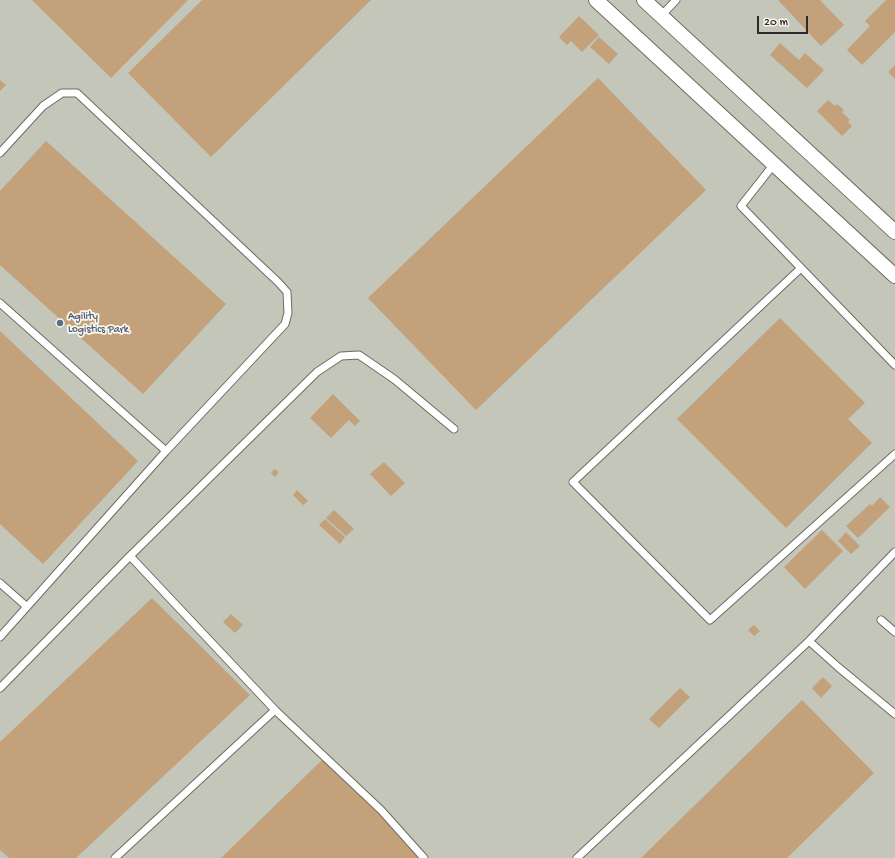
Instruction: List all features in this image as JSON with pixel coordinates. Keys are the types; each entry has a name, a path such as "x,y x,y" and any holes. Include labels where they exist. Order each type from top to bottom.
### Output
{"street":[{"path":"596,0 895,276"},
{"path":"644,0 895,232"}],"lane":[{"path":"661,16 676,0"},
{"path":"0,153 43,106 62,93 77,93 278,282 287,292 288,314 285,324 166,451 26,606 0,637"},
{"path":"774,164 741,206 895,365"},
{"path":"801,268 572,482 710,620 895,454"},
{"path":"0,302 166,451"},
{"path":"0,688 130,556 317,372 341,356 359,355 394,379 454,429"},
{"path":"577,858 809,641 895,552"},
{"path":"130,556 275,710 380,810 424,858"},
{"path":"0,583 26,606"},
{"path":"881,620 895,632"},
{"path":"809,641 895,714"},
{"path":"115,858 275,710"}],"shaded area":[{"path":"0,0 895,0 895,858 0,858"}],"building":[{"path":"32,0 188,0 111,78"},
{"path":"202,0 371,0 211,157 128,73"},
{"path":"778,0 820,0 844,25 821,46"},
{"path":"886,0 895,0 895,32 862,65 847,50 870,26 865,21"},
{"path":"579,16 599,35 582,52 571,41 567,45 559,37"},
{"path":"599,37 618,54 609,64 590,47"},
{"path":"780,43 799,60 805,53 824,70 807,88 770,55"},
{"path":"895,65 895,79 888,72"},
{"path":"598,78 706,190 476,410 368,298"},
{"path":"0,80 6,85 0,91"},
{"path":"828,100 835,106 837,104 844,110 842,112 850,120 848,122 852,126 842,136 817,111"},
{"path":"46,141 226,304 143,394 0,265 0,191"},
{"path":"780,318 865,403 848,419 872,443 786,528 677,419"},
{"path":"0,331 138,461 43,564 0,524"},
{"path":"333,394 360,421 355,426 349,420 331,438 310,418"},
{"path":"384,462 405,483 391,496 370,474"},
{"path":"274,469 279,472 275,477 271,473"},
{"path":"297,490 308,501 303,505 293,495"},
{"path":"880,497 890,507 858,538 846,526 870,504 872,506"},
{"path":"334,510 354,529 346,536 326,518"},
{"path":"325,519 345,537 340,544 319,525"},
{"path":"822,530 843,551 805,589 784,567"},
{"path":"846,532 860,546 851,554 838,541"},
{"path":"152,598 250,695 76,858 9,858 0,850 0,742"},
{"path":"231,614 243,625 235,633 223,622"},
{"path":"754,625 760,631 754,636 748,630"},
{"path":"823,677 832,686 821,698 812,688"},
{"path":"680,688 690,697 659,728 649,719"},
{"path":"802,700 874,773 787,858 641,858"},
{"path":"324,758 420,855 417,858 221,858"}],"place":[{"name":"Agility Logistics Park","path":"60,323"}]}
